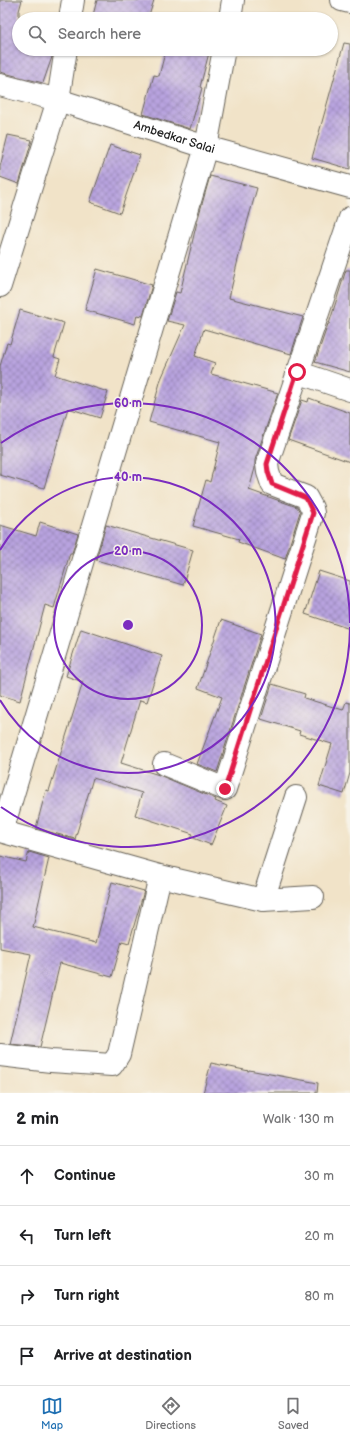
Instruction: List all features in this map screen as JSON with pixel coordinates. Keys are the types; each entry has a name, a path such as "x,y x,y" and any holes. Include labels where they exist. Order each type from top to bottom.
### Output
{"street":[{"path":"71,12 73,0"},
{"path":"231,12 233,0"},
{"path":"342,0 350,2"},
{"path":"0,286 58,100 65,56"},
{"path":"223,56 206,147 1,831 160,876 263,900 313,897"},
{"name":"Ambedkar Salai","path":"0,84 58,100 206,147 350,186"},
{"path":"164,764 225,789 313,513 306,498 272,484 267,464 350,218"},
{"path":"297,372 350,390"},
{"path":"263,900 296,797"},
{"path":"0,1055 112,1066 120,1054 160,876"}],"building":[{"path":"0,0 22,0 19,12 12,12 12,56 52,57 43,83 0,72"},
{"path":"97,0 154,0 150,12 94,12"},
{"path":"344,43 350,44 350,169 312,158"},
{"path":"164,56 208,56 200,87 202,88 190,129 143,114 154,75 159,76"},
{"path":"8,135 32,140 19,184 0,177 0,167"},
{"path":"110,145 140,155 120,213 90,202"},
{"path":"210,176 257,188 244,234 229,298 303,317 291,354 204,329 195,356 215,363 211,374 278,393 255,460 255,468 249,490 297,507 300,512 285,559 238,542 239,539 193,526 206,480 210,482 220,442 149,422 161,379 185,325 167,321 176,292 180,293"},
{"path":"97,269 152,285 143,316 137,315 135,324 85,310"},
{"path":"346,270 350,270 350,372 315,362"},
{"path":"20,310 64,323 54,357 60,359 55,375 108,392 100,418 68,408 44,488 0,475 0,366 7,343 10,344"},
{"path":"309,398 350,413 350,462 288,440 302,400 308,402"},
{"path":"40,522 78,534 72,553 70,553 54,608 45,605 20,701 0,695 0,525 36,536"},
{"path":"106,525 193,550 183,585 96,560"},
{"path":"319,571 350,581 350,629 305,614"},
{"path":"221,620 261,634 217,772 197,764 222,697 198,688"},
{"path":"81,629 162,656 147,702 140,700 121,763 159,775 216,799 215,801 227,806 211,845 191,837 193,834 135,815 142,793 93,778 75,839 36,828 46,790 49,791 83,682 66,676"},
{"path":"272,684 305,694 304,698 343,710 346,702 350,703 350,773 344,794 319,786 332,744 299,734 300,731 261,719"},
{"path":"29,852 49,858 33,927 96,943 112,882 144,891 129,943 122,941 112,977 60,963 40,1047 10,1044 31,954 0,948 0,856 26,862"},
{"path":"211,1063 318,1083 317,1093 203,1093"}],"route":[{"path":"225,789 313,513 312,508 306,498 272,484 267,464 297,372"}]}
